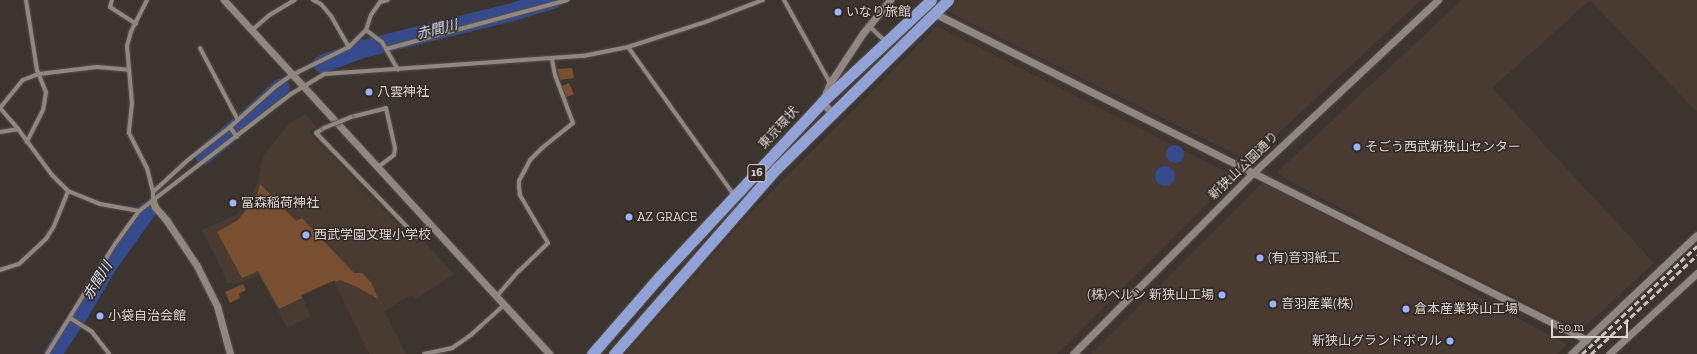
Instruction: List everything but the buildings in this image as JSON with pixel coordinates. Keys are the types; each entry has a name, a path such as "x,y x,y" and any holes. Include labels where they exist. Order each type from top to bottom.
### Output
{"highway":[{"name":"東京環状","path":"592,354 660,276 822,102 931,0"},
{"name":"東京環状","path":"614,354 776,169 832,112 948,0"}],"street":[{"path":"26,0 39,74 46,92 44,104 28,142"},
{"path":"112,0 110,7 136,24"},
{"path":"147,0 128,46 132,103 129,133 131,140 147,168 155,207 197,266 211,294 222,322 230,354"},
{"path":"224,0 549,354"},
{"path":"251,31 268,16 296,0"},
{"path":"313,0 321,4 331,16 349,47"},
{"path":"153,192 188,160 230,127 276,86 292,75 349,47 366,30 380,1 388,0"},
{"path":"385,47 568,0"},
{"path":"47,354 71,318 115,244 139,211 166,191 185,174 201,165 291,94 328,73 552,60 583,56 628,47 708,21 763,0"},
{"path":"784,0 830,83"},
{"path":"832,112 822,102 830,83 869,26 890,0"},
{"name":"新狭山公園通り","path":"1073,354 1254,172 1438,0"},
{"path":"934,13 1587,340"},
{"path":"869,26 886,42"},
{"path":"366,30 382,42 398,70"},
{"path":"628,47 735,197"},
{"path":"200,48 238,120"},
{"path":"496,297 519,271 548,243 520,196 519,181 530,160 542,148 573,123 555,75 552,60"},
{"path":"129,70 97,67 39,74 23,80 0,108 18,129 52,175 68,191 100,204 139,211"},
{"path":"377,168 394,155 395,148 386,108 351,117 324,128 316,133 417,237 431,224"},
{"path":"230,127 237,137"},
{"path":"0,132 18,129"},
{"path":"0,270 19,264 34,253 46,239 54,226 68,191"},
{"path":"1571,354 1697,235"},
{"path":"1610,354 1697,272"},
{"path":"424,354 452,348 472,334 504,305"},
{"path":"71,318 92,332 109,354"}],"shaded area":[{"path":"959,0 1421,0 1249,161 947,11"},
{"path":"1462,0 1590,0 1492,88 1654,263 1581,330 1386,233 1283,177 1277,172"},
{"path":"1590,0 1697,0 1697,112"},
{"path":"937,26 1235,176 1057,354 625,354 753,210"},
{"path":"572,68 574,78 560,80 557,69"},
{"path":"569,83 574,94 567,97 562,86"},
{"name":"西武学園文理小学校","path":"305,114 317,127 309,131 313,137 417,244 422,239 454,274 415,300 412,295 384,311 406,354 369,354 334,281 302,296 311,316 287,328 259,275 242,283 228,283 202,230 236,215 247,202 258,183 264,154 290,123"},
{"path":"1262,183 1396,251 1567,345 1557,354 1091,354"},
{"path":"260,184 296,221 302,218 354,273 362,273 371,282 378,299 357,287 340,280 336,282 335,280 301,295 302,298 279,309 258,271 242,278 217,232 238,220 257,195"},
{"path":"243,284 246,290 239,294 240,298 230,303 225,292"}],"water":[{"path":"1171,145 1179,145 1184,150 1182,161 1179,163 1171,163 1166,158 1166,150"},
{"path":"1165,166 1172,169 1175,176 1172,183 1165,186 1158,183 1155,176 1158,169"}],"waterway":[{"name":"赤間川","path":"322,64 363,49 509,13 553,0"},
{"name":"赤間川","path":"204,155 248,118 281,87"},
{"name":"赤間川","path":"53,354 80,313 109,264 147,211"}],"railway":[{"path":"1582,354 1697,246"},
{"path":"1591,354 1697,255"}],"place":[{"name":"いなり旅館","path":"838,12"},
{"name":"八雲神社","path":"369,92"},
{"name":"そごう西武新狭山センター","path":"1357,147"},
{"name":"冨森稲荷神社","path":"233,203"},
{"name":"AZ GRACE","path":"629,217"},
{"name":"西武学園文理小学校","path":"306,235"},
{"name":"(有)音羽紙工","path":"1260,258"},
{"name":"(株)ベルン 新狭山工場","path":"1222,295"},
{"name":"音羽産業(株)","path":"1273,304"},
{"name":"倉本産業狭山工場","path":"1406,309"},
{"name":"小袋自治会館","path":"100,316"},
{"name":"新狭山グランドボウル","path":"1450,341"}]}
